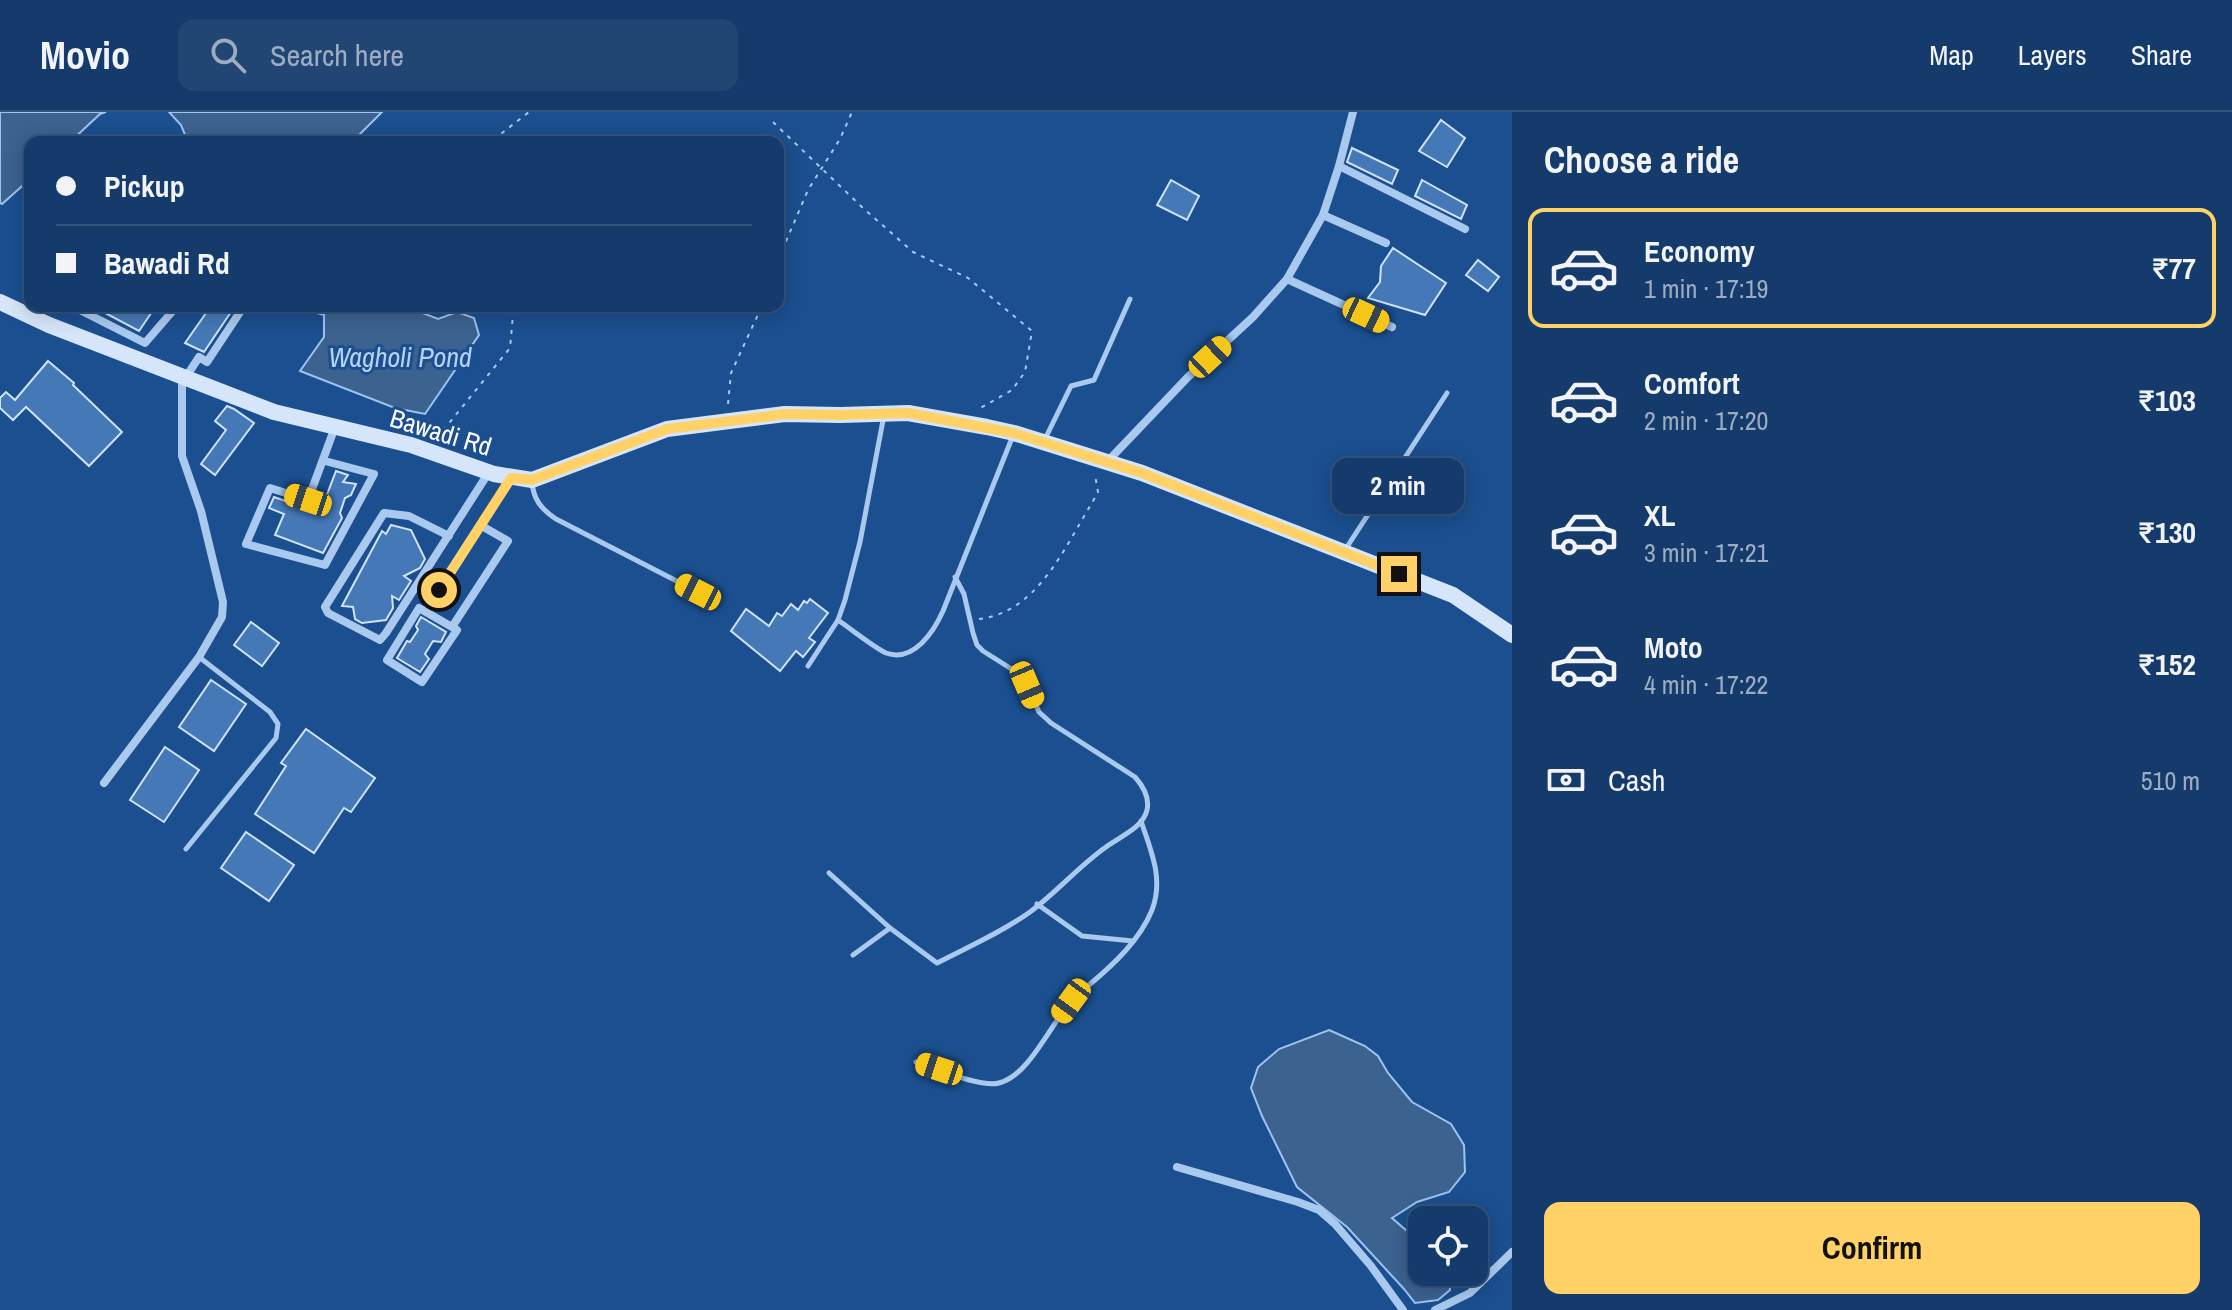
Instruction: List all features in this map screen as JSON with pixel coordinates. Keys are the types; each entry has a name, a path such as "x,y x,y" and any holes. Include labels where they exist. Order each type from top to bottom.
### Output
{"street":[{"path":"1100,460 1253,317 1287,279 1323,215 1353,112"},
{"path":"1339,166 1465,229"},
{"path":"1323,215 1386,243"},
{"path":"1287,279 1392,327"},
{"name":"Bawadi Rd","path":"0,302 77,336 274,412 426,451 511,478 532,480 667,429 785,414 908,413 1014,433 1142,473 1453,595 1511,634"},
{"path":"82,312 145,343 171,312"},
{"path":"104,783 199,657 222,617 223,602 201,511 182,456 184,377 199,357 207,362 240,312"},
{"path":"77,336 87,315"},
{"path":"325,461 374,474 325,565 246,544 270,488 308,500 325,461 335,427"},
{"path":"449,536 409,516 384,513 325,607 328,613 380,640 449,536 489,472"},
{"path":"425,611 511,478"},
{"path":"452,627 508,541 480,525"},
{"path":"419,608 452,627 457,630 422,682 387,660 419,608"},
{"path":"1177,1167 1319,1210 1371,1266 1403,1310"},
{"path":"1435,1310 1470,1293 1512,1252"}],"lane":[{"path":"1042,443 1071,386 1094,380 1130,299"},
{"path":"1344,552 1447,393"},
{"path":"808,666 838,620 845,600 860,542 884,414"},
{"path":"838,620 887,653 902,655 922,643 943,611 1014,433"},
{"path":"532,480 533,494 543,510 556,519 698,592"},
{"path":"829,873 890,928 937,963 996,932 1037,904 1104,848 1129,832 1147,812 1143,786 1135,777 1051,723 1039,712 1021,675 977,645 964,594 955,577"},
{"path":"186,849 276,738 278,724 270,712 199,657"},
{"path":"916,1062 983,1084 999,1083 1015,1075 1041,1045 1071,1001 1134,941 1152,911 1157,887 1156,867 1141,821"},
{"path":"1037,904 1082,936 1134,941"},
{"path":"853,955 890,928"}],"path":[{"path":"500,136 529,112"},
{"path":"784,246 808,190 840,139 852,112"},
{"path":"773,122 913,252 968,278 1032,331 1025,372 1012,390 959,422"},
{"path":"426,451 510,348 512,312"},
{"path":"726,421 731,373 759,312"},
{"path":"970,620 990,618 1017,606 1044,581 1098,492 1100,460"}],"water":[{"path":"0,112 106,112 76,136 24,136 24,184 0,203"},
{"path":"169,112 382,112 358,136 186,136 181,125"},
{"name":"Wagholi Pond","path":"314,312 420,312 438,319 457,312 474,318 479,335 425,414 395,408 300,371 324,337 324,315"},
{"path":"1329,1030 1365,1046 1378,1056 1412,1102 1451,1124 1464,1145 1465,1172 1449,1192 1408,1206 1392,1218 1408,1232 1408,1286 1450,1286 1450,1290 1438,1300 1415,1303 1347,1227 1297,1187 1251,1088 1258,1067 1279,1049"}],"building":[{"path":"1441,120 1465,138 1447,167 1419,151"},
{"path":"1352,148 1398,170 1392,184 1347,162"},
{"path":"1171,180 1199,196 1187,220 1157,205"},
{"path":"1422,180 1467,205 1461,219 1415,196"},
{"path":"1393,248 1446,283 1425,315 1368,298 1380,282 1381,266"},
{"path":"1478,260 1499,277 1488,291 1466,275"},
{"path":"103,312 152,312 139,331"},
{"path":"207,312 231,312 204,352 185,343"},
{"path":"48,361 122,432 89,466 26,407 13,420 0,408 0,398 6,392 15,400"},
{"path":"227,406 254,423 215,475 201,464 226,430 215,421"},
{"path":"336,471 348,475 343,482 356,484 351,495 345,498 340,513 342,518 323,553 275,535 284,514 269,508 274,497 320,513"},
{"path":"391,525 411,530 425,559 420,568 404,576 411,581 399,600 392,596 393,608 386,620 362,623 355,619 353,607 342,606 382,531 386,534"},
{"path":"810,599 828,613 809,638 815,642 803,657 796,651 780,671 731,631 746,609 769,626 777,613 782,616 791,604 798,610 804,601 807,603"},
{"path":"421,617 446,632 441,642 433,641 425,654 429,659 420,672 397,658 418,630 416,626"},
{"path":"251,622 279,643 262,666 234,645"},
{"path":"211,680 246,704 214,751 179,727"},
{"path":"306,729 375,778 351,812 344,808 314,853 255,814 286,766 281,763"},
{"path":"165,747 199,770 164,822 130,800"},
{"path":"246,832 294,865 269,901 221,868"}],"route":[{"path":"439,590 511,478 532,480 667,429 785,414 908,413 1014,433 1142,473 1399,574"}]}
